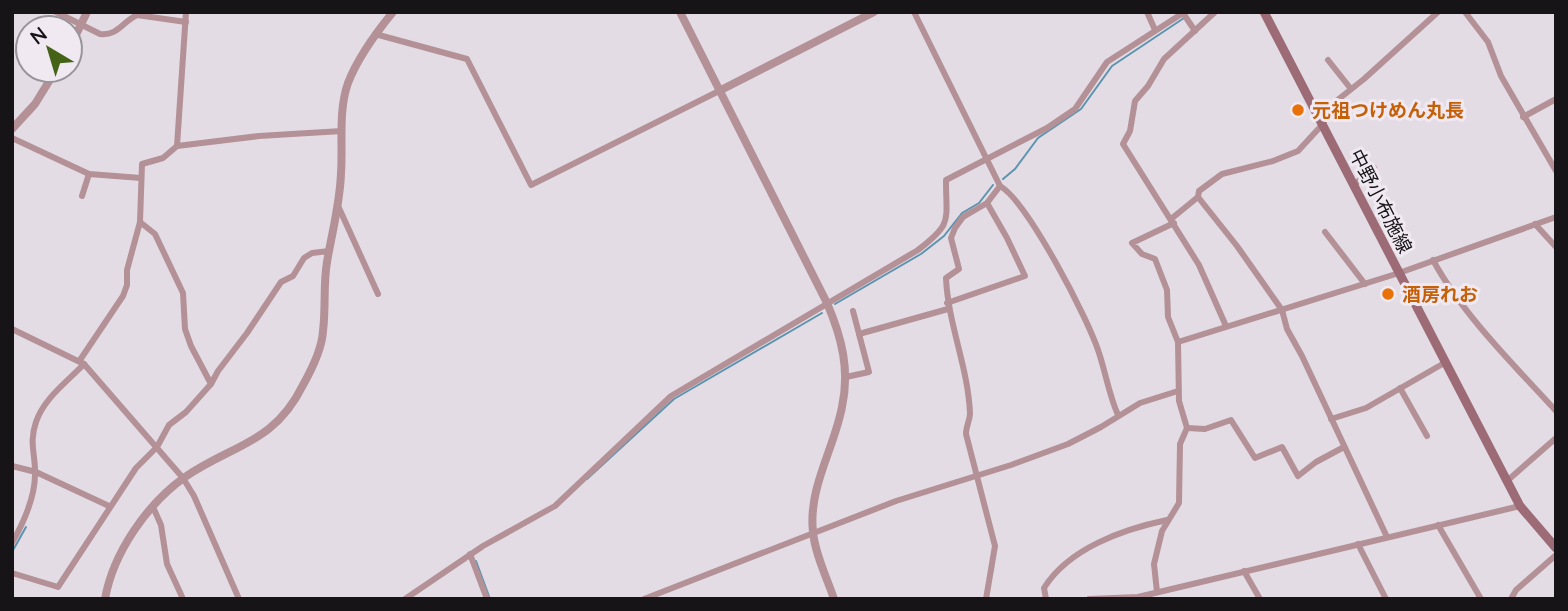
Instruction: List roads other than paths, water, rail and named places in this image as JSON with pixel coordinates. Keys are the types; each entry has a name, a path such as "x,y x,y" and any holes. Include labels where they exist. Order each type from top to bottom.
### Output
{"main road":[{"name":"中野小布施線","path":"1264,12 1520,506 1556,548"}],"street":[{"path":"177,146 186,12"},
{"path":"105,599 114,566 139,522 184,478 263,435 280,421 303,386 321,341 329,251 339,208 347,85 375,34 393,12"},
{"path":"680,12 827,303 844,348 846,377 842,408 822,465 814,506 813,533 834,599"},
{"path":"375,34 467,59 531,184 874,12"},
{"path":"914,12 1000,186 1008,190 1040,235 1066,283 1099,352 1108,392 1118,415"},
{"path":"1146,12 1155,30"},
{"path":"1214,12 1164,60 1135,101 1130,131 1123,144 1199,265 1226,326"},
{"path":"1157,592 1154,564 1162,531 1179,503 1180,444 1186,428 1178,391 1178,342 1168,317 1167,290 1155,259 1142,254 1132,243 1172,221 1198,197 1199,191 1222,174 1273,161 1298,151 1322,124 1335,102 1438,12"},
{"path":"1465,12 1488,42 1501,76 1556,171"},
{"path":"405,599 470,554 555,506 671,396 918,250 940,233 946,223 946,180 1047,128 1075,109 1107,62 1183,13 1195,31"},
{"path":"84,26 107,35 137,15 186,22"},
{"path":"1328,60 1351,89"},
{"path":"12,129 35,104 47,84"},
{"path":"1524,117 1556,99"},
{"path":"12,543 27,517 36,472 31,450 38,416 82,362 127,285 127,270 140,222 142,164 163,158 177,146 271,135 342,131"},
{"path":"12,138 89,174 141,178"},
{"path":"1354,185 1374,168"},
{"path":"82,196 89,174"},
{"path":"986,599 995,546 966,434 966,425 971,417 948,306 946,278 958,269 951,238 963,218 987,203 1000,186"},
{"path":"1198,197 1282,310 1287,329 1387,537"},
{"path":"859,334 948,306 1025,276 987,203"},
{"path":"339,208 378,294"},
{"path":"1178,342 1399,273 1556,217"},
{"path":"140,222 155,234 183,293 185,329 211,384"},
{"path":"1535,224 1556,247"},
{"path":"1325,232 1365,284"},
{"path":"12,573 58,587 136,468 157,447 169,425 186,412 211,384 218,370 247,334 281,282 293,276 304,258 312,253 329,251"},
{"path":"1433,260 1442,277 1489,336 1556,411"},
{"path":"846,377 869,372 853,311"},
{"path":"12,329 82,362 184,478 239,599"},
{"path":"1331,419 1366,408 1446,362"},
{"path":"1400,388 1427,436"},
{"path":"644,599 896,501 1068,444 1140,403 1178,391"},
{"path":"1186,428 1205,429 1231,420 1255,458 1282,447 1298,476 1316,462 1344,447"},
{"path":"1507,481 1556,438"},
{"path":"12,466 36,472 109,506"},
{"path":"1089,599 1137,598 1244,570 1520,506"},
{"path":"153,507 161,525 167,564 183,599"},
{"path":"1046,599 1044,588 1049,580 1079,554 1141,526 1167,520"},
{"path":"1438,525 1480,599"},
{"path":"1358,544 1386,599"},
{"path":"470,554 487,599"},
{"path":"1511,599 1516,590 1556,555"},
{"path":"1244,570 1260,599"}],"waterway":[{"path":"1003,179 1015,169 1038,138 1081,109 1112,66 1184,18"},
{"path":"835,304 921,254 944,236 962,213 979,203 993,185"},
{"path":"587,479 674,399 822,313"},
{"path":"12,552 26,527"},
{"path":"476,561 490,599"}],"place":[{"name":"元祖つけめん丸長","path":"1298,110"},
{"name":"酒房れお","path":"1388,294"}]}
